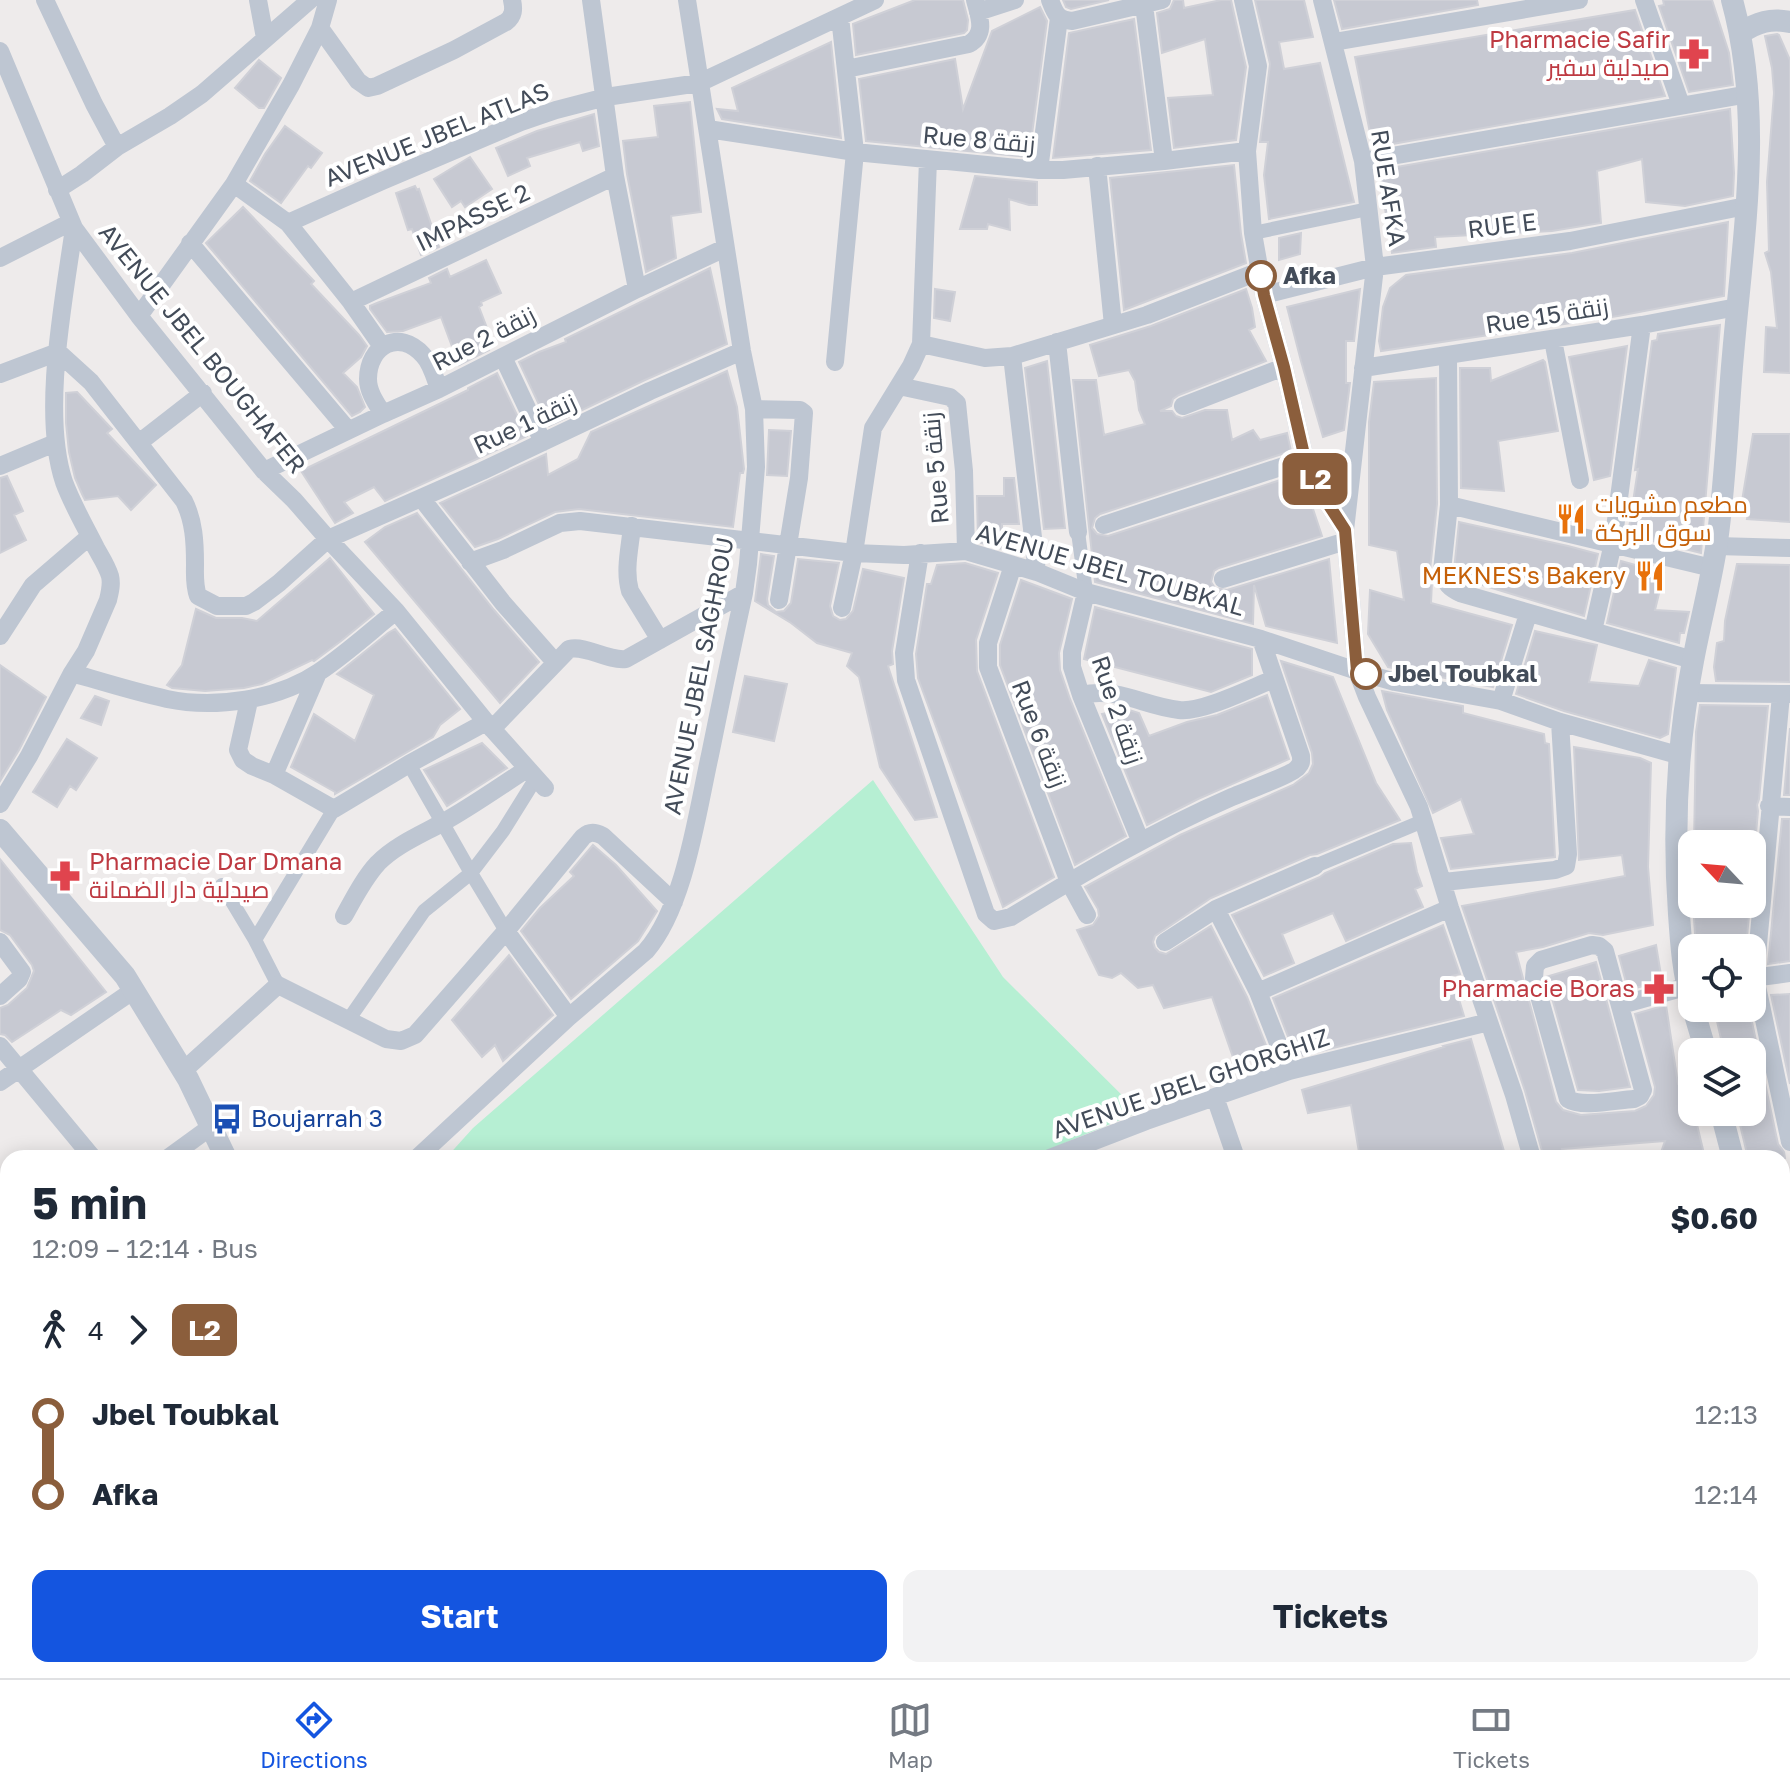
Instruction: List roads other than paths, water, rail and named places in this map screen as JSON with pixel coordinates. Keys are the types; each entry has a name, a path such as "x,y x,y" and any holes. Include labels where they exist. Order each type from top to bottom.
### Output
{"street":[{"path":"45,0 117,147"},
{"path":"258,0 265,38"},
{"path":"57,190 117,147 202,94 310,0"},
{"path":"139,316 234,184 291,85 320,28 328,0"},
{"path":"320,28 358,81 368,88 454,50 506,22 513,13 512,0"},
{"path":"591,0 615,176 637,289"},
{"name":"AVENUE JBEL SAGHROU","path":"426,1150 569,1017 646,951 663,928 674,902 691,844 744,593 756,467 754,409 725,248 687,0"},
{"name":"AVENUE JBEL ATLAS","path":"288,223 395,175 556,110 606,97 699,83 844,10 875,0"},
{"path":"846,69 969,44 976,40 980,31 977,6 1015,0"},
{"path":"1050,0 1059,18 1072,21 1153,3 1164,161"},
{"path":"1223,579 1346,536 1305,459 1264,295 1253,233 1247,151 1258,66 1243,0"},
{"name":"RUE AFKA","path":"1322,0 1363,161 1375,267 1346,536 1357,671 1419,807 1530,1150"},
{"path":"1334,42 1532,4 1579,0"},
{"path":"1644,0 1681,105"},
{"path":"1681,934 1676,849 1681,756 1693,660 1714,557 1746,206 1749,94 1741,33 1732,0"},
{"path":"835,362 855,152 846,69 844,10"},
{"path":"1039,170 1059,18"},
{"path":"1741,33 1757,23 1772,20 1790,22"},
{"name":"AVENUE JBEL BOUGHAFER","path":"2,63 72,225 139,316 264,471 396,611 489,726 536,778"},
{"path":"1363,161 1749,94"},
{"name":"Rue 8 زنقة","path":"708,129 855,152 1039,170 1164,161 1247,151"},
{"path":"842,608 854,553 873,428 921,344 928,160"},
{"path":"1097,166 1113,325"},
{"name":"IMPASSE 2","path":"351,302 615,176"},
{"path":"234,184 288,223 381,345"},
{"name":"RUE E","path":"1264,295 1375,267 1570,241 1746,206"},
{"path":"1253,233 1368,209"},
{"path":"0,258 72,225"},
{"path":"0,804 86,651 110,591 110,576 75,509 64,482 55,443 55,386 72,225"},
{"path":"190,243 348,430"},
{"name":"Rue 2 زنقة","path":"264,471 725,248"},
{"path":"921,344 985,358 1012,356 1147,315 1260,271"},
{"name":"Rue 15 زنقة","path":"1363,368 1553,340 1737,307"},
{"path":"1593,631 1613,543 1642,325"},
{"path":"1553,340 1580,480"},
{"path":"383,414 368,382 369,368 381,345 394,342 410,344 426,358 439,389"},
{"path":"1057,342 1086,592"},
{"name":"Rue 1 زنقة","path":"140,442 190,513 195,587 200,598 217,606 246,606 279,583 328,539 422,499 742,351"},
{"path":"0,374 58,352"},
{"path":"58,352 84,374 140,442 203,393"},
{"path":"1012,356 1037,572"},
{"path":"1448,356 1449,505 1442,571 1449,588 1528,614 1693,660"},
{"path":"503,357 543,442"},
{"path":"1183,406 1284,367"},
{"name":"Rue 5 زنقة","path":"899,386 935,393 952,398 957,403 964,471 966,551"},
{"path":"754,409 800,410 804,413 799,478 779,600"},
{"path":"0,466 55,443"},
{"path":"1104,525 1305,459"},
{"path":"422,499 470,562 555,662"},
{"path":"1449,505 1613,543 1714,557 1790,548"},
{"name":"AVENUE JBEL TOUBKAL","path":"470,562 560,523 580,521 854,553 888,555 966,551 1037,572 1086,592 1261,639 1395,682 1501,701 1560,722 1681,756"},
{"path":"632,526 628,584 660,640"},
{"path":"0,636 33,585 90,536"},
{"path":"920,553 904,653 906,680 986,914 997,922 1011,917 1140,840 1298,768 1301,756 1261,639"},
{"name":"Rue 6 زنقة","path":"1013,565 988,643 988,667 1069,882 1087,915"},
{"name":"Rue 2 زنقة","path":"1086,592 1072,652 1072,667 1140,840"},
{"path":"255,940 334,809 409,764 489,726 572,647 613,659 626,659 744,593"},
{"path":"72,673 169,700 249,701 295,685 318,673 396,611"},
{"path":"1501,701 1528,614"},
{"path":"274,775 318,673"},
{"path":"1081,695 1093,692 1120,694 1184,711 1209,705 1274,679"},
{"path":"1688,693 1785,695 1769,806 1758,934"},
{"path":"249,701 239,755 252,766 334,809"},
{"path":"1444,882 1555,870 1566,866 1560,722"},
{"path":"409,764 506,931 569,1017"},
{"path":"344,916 378,863 402,844 536,778"},
{"path":"349,1019 424,911 471,873 503,831 536,778"},
{"path":"1769,806 1790,807"},
{"path":"1165,942 1216,909 1423,821"},
{"path":"0,830 125,976 183,1071 222,1150"},
{"path":"222,885 278,985 386,1039 401,1041 415,1035 588,833 603,836 674,902"},
{"path":"1258,992 1450,908"},
{"path":"1216,909 1258,992 1289,1071"},
{"path":"0,942 22,972 19,979 0,996"},
{"path":"1592,945 1599,946 1605,951 1621,1005 1642,1095 1634,1099 1572,1102 1567,1096 1534,978 1535,966 1541,960 1592,945"},
{"path":"1766,976 1790,973"},
{"path":"183,1071 278,985"},
{"path":"0,1082 134,990"},
{"path":"1621,1005 1678,997"},
{"name":"AVENUE JBEL GHORGHIZ","path":"1071,1150 1289,1071 1489,1022"},
{"path":"1764,1022 1790,1142"},
{"path":"0,1046 87,1150"},
{"path":"1215,1097 1233,1150"},
{"path":"179,1150 212,1126"},
{"path":"1725,1126 1731,1150"}],"place":[{"name":"Pharmacie Safir صيدلية سفير","path":"1694,54"},
{"name":"Afka","path":"1261,276"},
{"name":"مطعم مشويات سوق البركة","path":"1571,519"},
{"name":"MEKNES's Bakery","path":"1650,576"},
{"name":"Jbel Toubkal","path":"1366,674"},
{"name":"Pharmacie Dar Dmana صيدلية دار الضمانة","path":"65,876"},
{"name":"Pharmacie Boras","path":"1659,989"},
{"name":"Boujarrah 3","path":"227,1119"}]}
